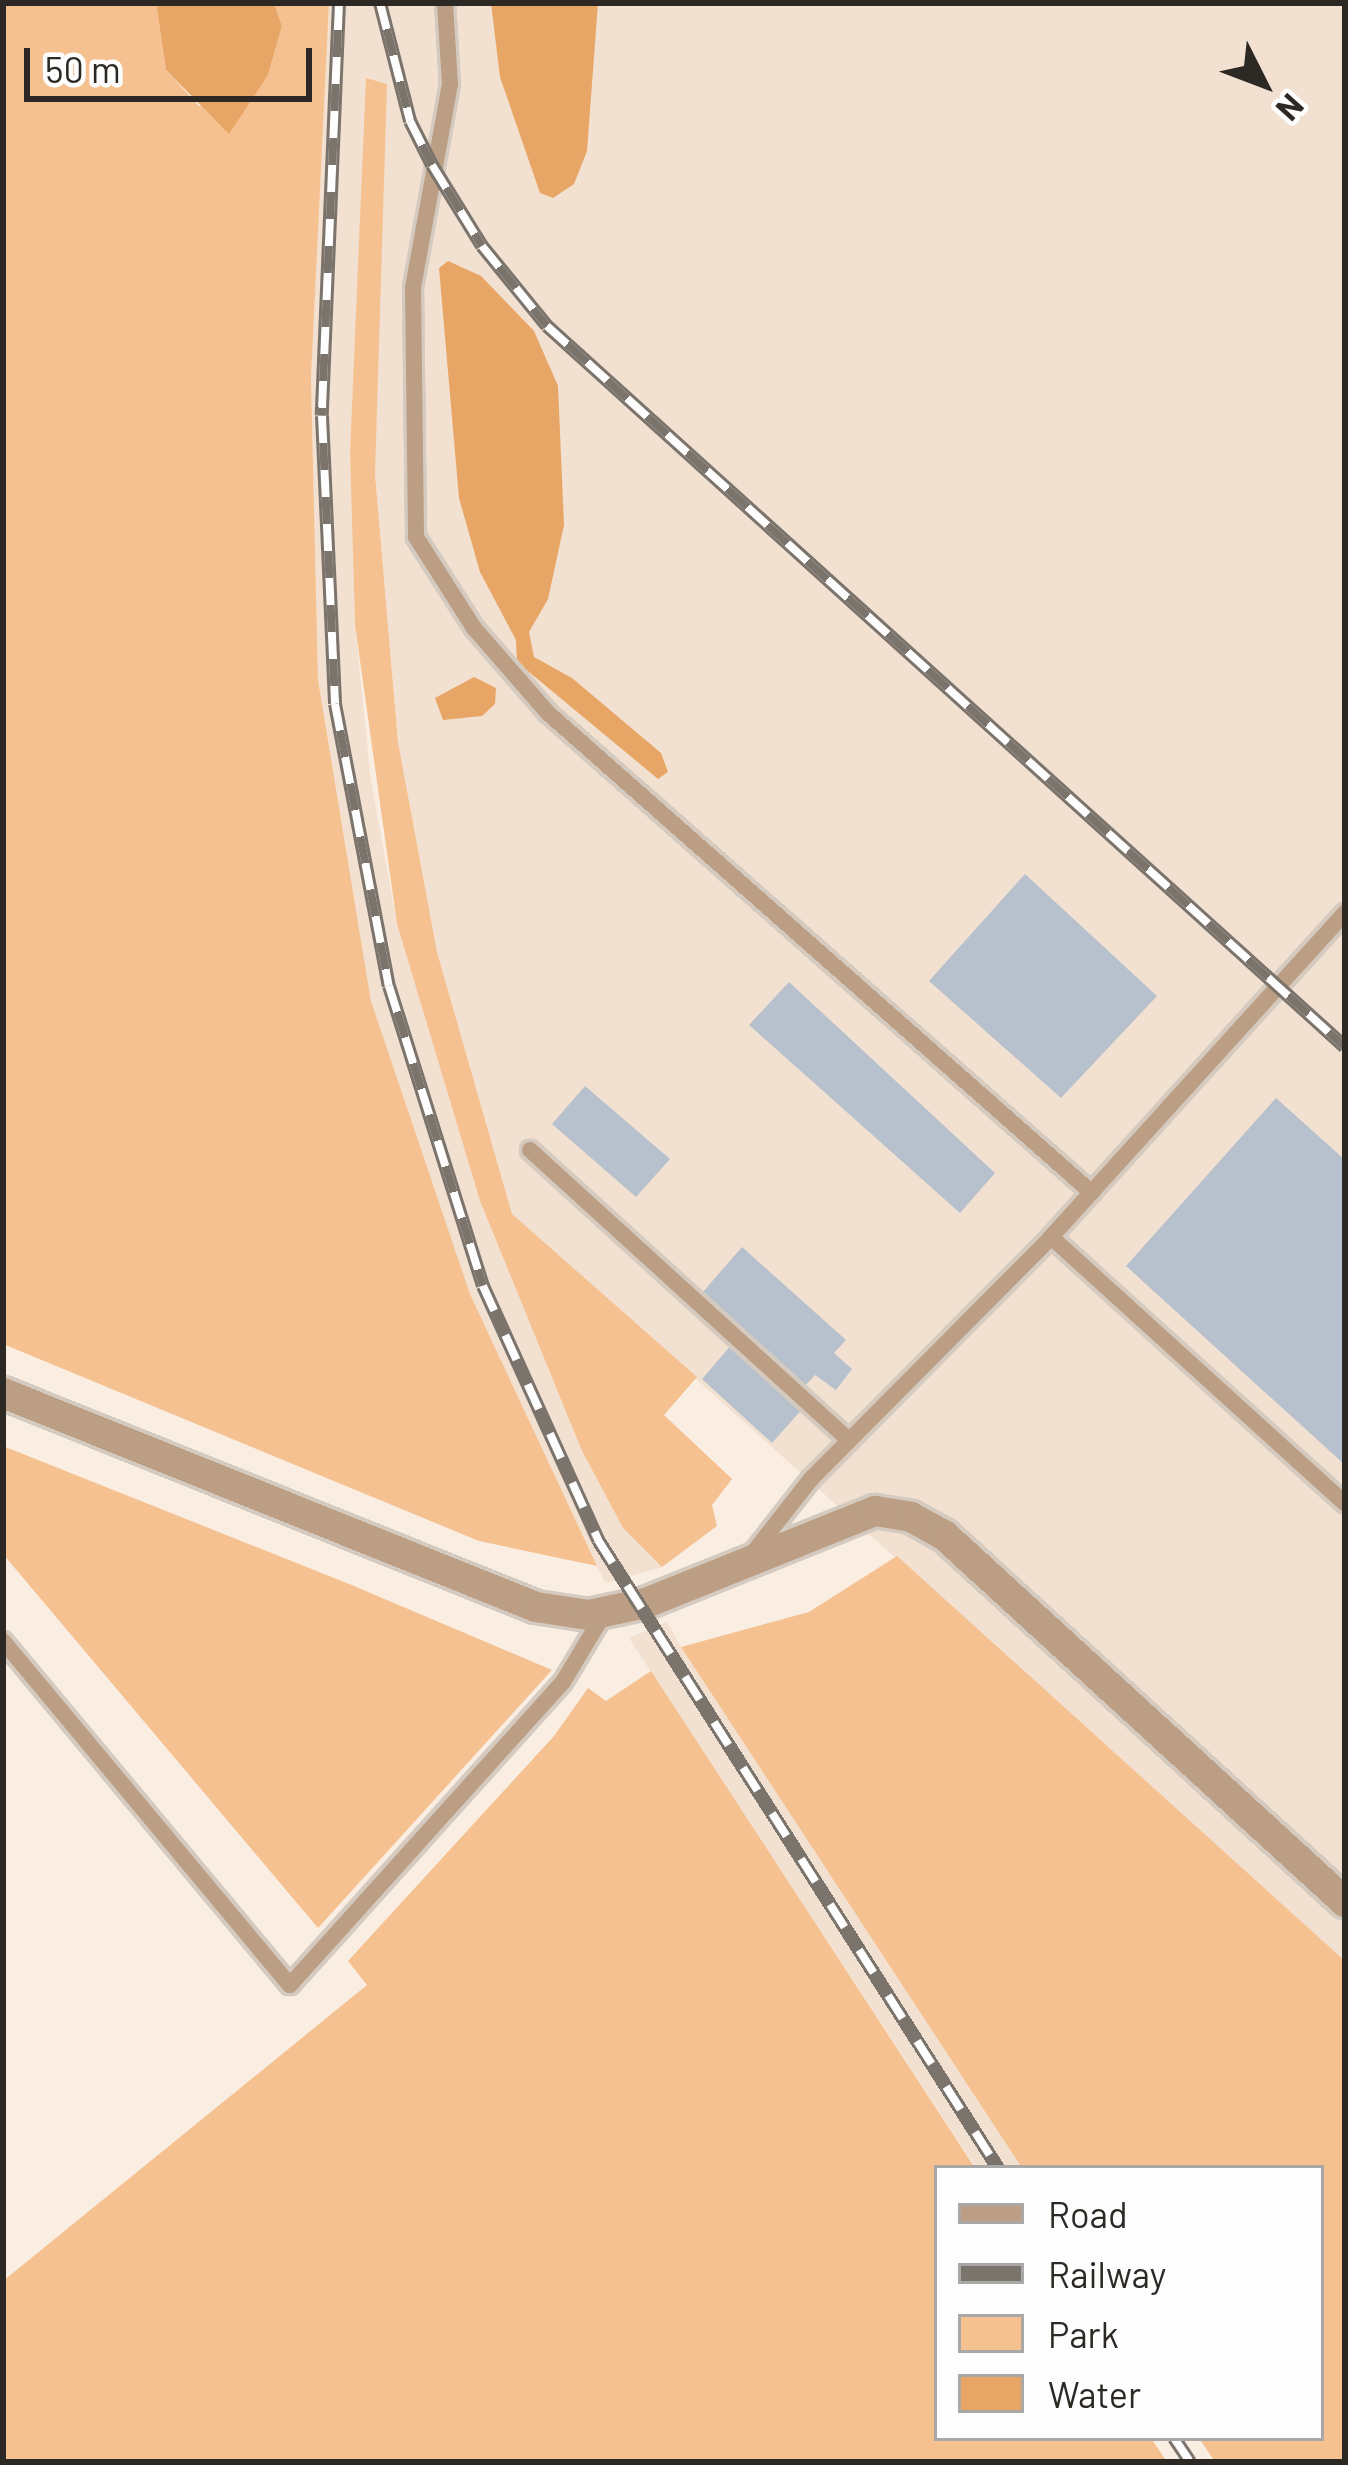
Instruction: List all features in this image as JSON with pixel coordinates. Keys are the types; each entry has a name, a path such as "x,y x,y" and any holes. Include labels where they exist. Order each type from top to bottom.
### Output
{"street":[{"path":"3,1393 536,1607 605,1612 875,1511 944,1535 1345,1902"}],"lane":[{"path":"445,3 450,84 413,288 416,537 474,628 548,713 1092,1193"},
{"path":"745,1563 849,1440 1051,1237 1345,913"},
{"path":"530,1150 849,1440"},
{"path":"1051,1237 1345,1504"},
{"path":"3,1640 290,1985 563,1682 605,1612"}],"shaded area":[{"path":"329,3 1345,3 1345,1961 512,1214 437,952 398,742 375,473 367,79 350,452 355,625 371,781 397,924 480,1201 582,1451 623,1528 662,1567 605,1583 470,1294 371,1001 318,681 311,378"},
{"path":"667,1622 1020,2165 974,2165 629,1638"}],"green space":[{"path":"3,3 156,3 166,70 199,106 244,106 268,75 282,26 274,3 329,3 311,378 318,680 371,1001 470,1294 597,1566 479,1541 3,1344"},
{"path":"366,78 387,84 375,474 398,742 437,952 512,1214 697,1377 664,1415 732,1479 712,1505 717,1526 662,1567 623,1528 582,1451 480,1201 397,924 355,625 350,452"},
{"path":"3,1446 552,1670 318,1928 3,1554"},
{"path":"897,1556 1345,1961 1345,2462 1215,2462 1201,2441 1324,2441 1324,2165 1020,2165 681,1647 809,1612"},
{"path":"651,1671 973,2165 934,2165 934,2441 1153,2441 1167,2462 6,2462 3,2281 367,1985 348,1961 554,1736 588,1688 606,1701"}],"water":[{"path":"156,3 274,3 282,26 268,75 229,134 166,70"},
{"path":"491,3 598,3 587,151 574,184 553,198 540,193 500,77"},
{"path":"448,261 481,276 534,331 558,386 564,525 548,599 529,632 534,657 572,678 661,753 668,772 658,779 517,662 516,640 480,572 459,498 439,268"},
{"path":"474,677 496,688 495,704 482,716 443,720 435,698"}],"building":[{"path":"1025,874 1157,996 1061,1098 929,981"},
{"path":"789,982 995,1173 960,1213 749,1025"},
{"path":"585,1086 670,1159 636,1197 552,1124"},
{"path":"1276,1098 1345,1160 1345,1465 1126,1266"},
{"path":"742,1247 846,1340 834,1353 852,1369 836,1390 815,1375 803,1388 702,1293"},
{"path":"733,1343 804,1407 772,1443 702,1379"}],"railway":[{"path":"339,3 322,416 335,704 389,986 483,1286 598,1540 996,2165"},
{"path":"380,3 410,121 432,165 482,246 547,326 1345,1047"},
{"path":"1176,2441 1190,2462"}]}
